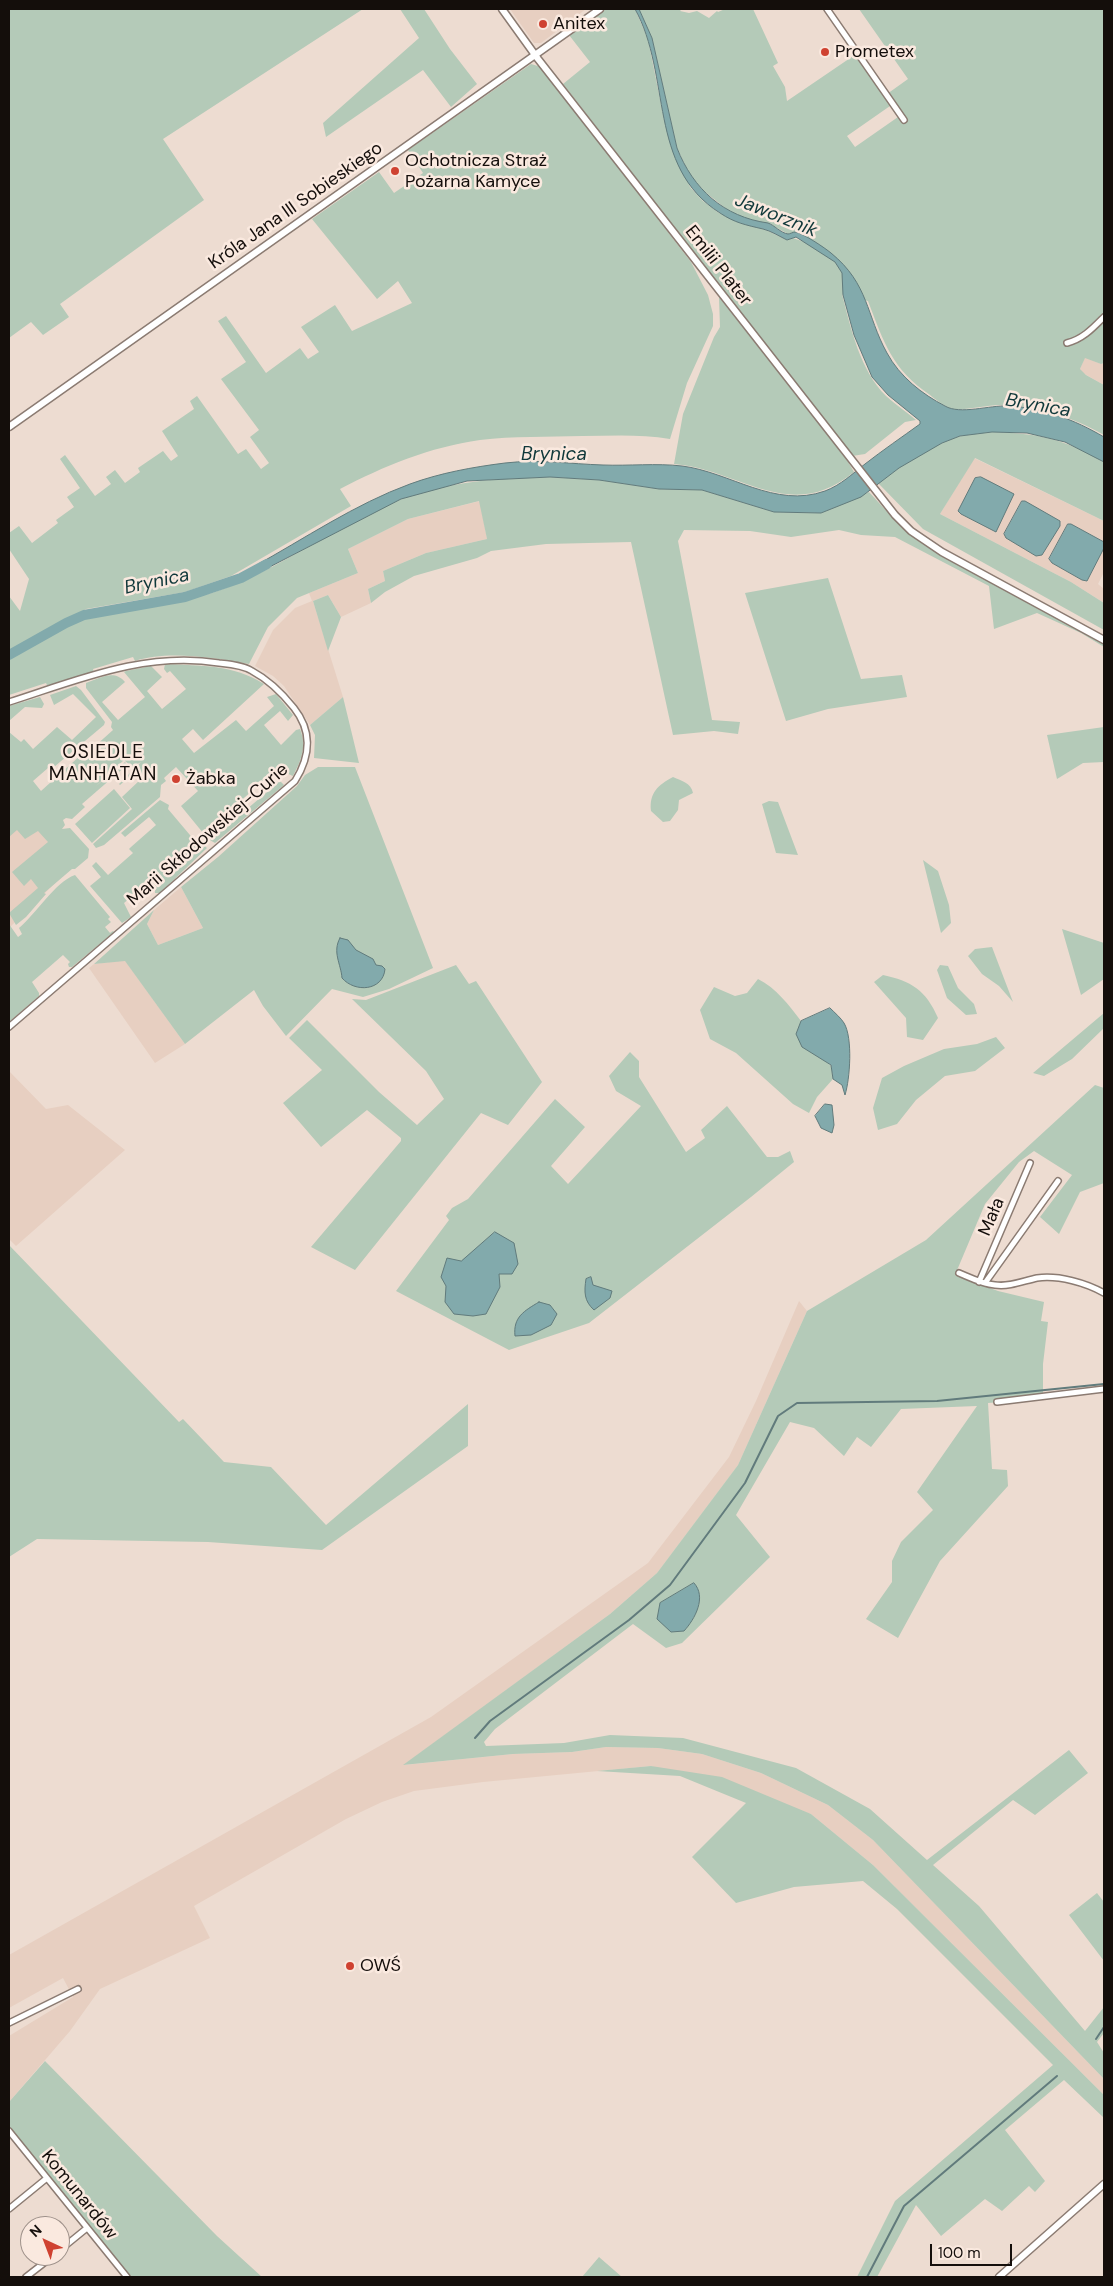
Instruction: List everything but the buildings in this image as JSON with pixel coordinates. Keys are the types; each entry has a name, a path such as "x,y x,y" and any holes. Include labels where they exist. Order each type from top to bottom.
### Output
{"street":[{"name":"Emilii Plater","path":"502,9 536,56 895,515 926,542 1104,640"},
{"name":"Króla Jana III Sobieskiego","path":"9,426 536,56 600,9"},
{"path":"827,9 904,120"},
{"path":"1067,343 1077,341 1086,335 1104,318"},
{"name":"Marii Skłodowskiej-Curie","path":"9,702 140,662 202,660 250,670 275,686 296,711 304,724 309,744 305,762 294,781 9,1027"},
{"name":"Mała","path":"982,1283 1030,1163"},
{"path":"982,1283 1058,1181"},
{"path":"959,1273 982,1283 1006,1285 1044,1278 1084,1284 1104,1293"},
{"path":"997,1402 1104,1389"},
{"path":"9,2023 78,1989"},
{"name":"Komunardów","path":"9,2131 127,2277"},
{"path":"9,2209 47,2178"},
{"path":"999,2277 1104,2184"},
{"path":"70,2242 87,2228"},
{"path":"26,2277 40,2266"}],"shaded area":[{"name":"Anitex","path":"510,9 586,9 541,43 534,43"},
{"path":"1085,357 1101,364 1104,363 1104,385 1081,372 1080,369"},
{"path":"974,458 1104,521 1104,542 1071,524 1049,559 1052,563 1087,581 1104,548 1104,572 1098,584 1104,589 1104,603 1071,582 940,514","holes":["1022,501 1060,521 1042,555 1036,556 1006,538"]},
{"path":"480,501 487,539 426,553 383,571 385,581 368,589 371,603 341,617 328,595 313,601 343,697 310,725 284,686 273,676 255,666 273,630 295,608 312,601 309,593 358,573 348,549 408,519"},
{"path":"9,823 62,829 85,854 9,928"},
{"path":"181,887 203,928 158,945 147,924 154,910"},
{"path":"125,960 185,1044 155,1063 89,968 94,964"},
{"path":"9,1071 46,1109 68,1105 125,1150 16,1246 9,1239"},
{"path":"799,1301 807,1311 738,1465 657,1573 610,1614 404,1765 513,1754 572,1752 606,1747 658,1748 702,1754 761,1773 828,1805 873,1840 1104,2079 1104,2095 873,1865 811,1814 651,1766 483,1782 414,1791 382,1802 346,1819 194,1906 210,1938 100,1989 70,2031 9,2102 9,2036 73,1997 63,1978 9,2008 9,1955 431,1717 648,1563 729,1457 756,1401"}],"green space":[{"path":"9,9 363,9 163,139 204,200 60,304 69,317 43,335 31,322 9,338"},
{"path":"400,9 424,9 450,49 477,84 451,107 423,70 326,137 323,123 419,38"},
{"path":"606,9 635,9 648,39 664,119 690,187 703,201 719,213 787,240 793,238 824,249 800,233 788,234 770,224 756,223 734,215 705,192 690,176 677,148 652,38 639,9 682,9 680,11 689,13 697,11 709,18 717,11 725,9 753,9 778,63 773,66 785,87 787,101 859,52 887,94 908,79 859,9 1104,9 1104,363 1101,364 1085,358 1080,369 1086,375 1104,385 1104,435 1066,417 1040,409 1013,405 957,409 947,407 917,385 898,365 879,330 868,301 844,297 842,294 858,348 869,374 886,396 916,420 905,422 865,454 852,456 563,84 590,62 569,35","holes":["890,106 898,117 855,147 847,136"]},
{"path":"531,64 541,67 691,262 708,295 713,314 713,326 687,383 670,439 648,436 505,438 461,443 408,458 340,489 351,506 231,576 185,592 86,609 9,651 9,596 20,611 29,579 9,549 9,533 19,526 32,543 58,523 56,520 74,507 67,497 80,488 60,459 65,455 95,496 111,484 106,477 115,470 125,483 140,472 138,468 163,451 171,461 178,456 162,431 194,409 190,401 197,396 238,454 246,449 261,469 269,463 250,437 259,430 221,379 246,362 218,321 226,316 266,373 300,348 308,359 319,352 301,327 335,305 352,331 412,303 398,281 377,299 312,219 379,172 394,193 423,173 408,150"},
{"path":"719,297 847,460 854,472 831,487 808,494 786,494 764,490 698,468 674,464 683,414 714,337 720,327"},
{"path":"992,432 1023,434 1050,439 1076,448 1104,462 1104,521 975,458 940,514 1071,582 1104,603 1104,630 923,529 878,483 907,462 939,444 961,436"},
{"path":"550,477 599,480 659,489 702,490 774,512 821,513 869,492 893,518 930,548 1104,640 1104,647 1081,633 1037,613 994,629 989,586 895,537 861,535 839,530 791,537 750,531 684,530 678,541 712,720 740,722 738,734 714,731 673,735 631,542 546,544 491,551 477,558 414,576 385,592 371,603 368,589 385,581 383,571 426,553 487,539 479,501 408,519 348,549 358,573 297,598 268,627 249,664 192,656 162,656 135,661 133,657 93,669 94,673 48,687 46,683 9,695 9,658 85,619 123,607 200,596 237,584 261,573 377,509 419,493 456,484 512,478"},
{"path":"828,578 861,679 902,675 907,697 828,709 786,721 745,593"},
{"path":"328,595 341,617 328,651 313,601"},
{"path":"165,664 229,669 252,677 264,684 203,740 193,729 182,739 194,753 236,720 246,731 274,706 267,697 276,694 293,715 288,721 280,711 264,725 281,745 296,730 300,729 303,747 293,776 286,773 289,770 283,764 207,830 214,837 280,781 284,785 215,843 208,839 181,806 198,791 176,767 164,778 166,781 161,785 160,797 104,845 96,848 93,844 132,809 122,797 141,779 135,772 119,784 141,762 132,767 124,760 96,786 125,762 127,765 82,804 85,807 72,819 66,818 63,820 65,825 62,829 70,828 89,849 88,858 44,893 46,894 26,917 16,925 9,913 38,888 31,879 24,886 12,872 48,842 38,831 25,839 17,830 9,837 9,732 21,742 24,739 33,749 57,727 72,740 96,717 73,694 54,705 50,695 76,686 105,722 104,725 54,767 48,768 33,781 41,791 92,745 94,747 113,730 111,727 112,722 86,688 86,683 112,675 121,678 125,682 102,702 118,720 145,697 124,672 126,671 151,666 162,677 147,691 162,709 186,689 170,671 167,673 164,669"},
{"path":"40,697 44,704 42,708 25,707 9,721 9,706"},
{"path":"343,697 359,763 314,758 315,735 310,725"},
{"path":"1104,727 1104,762 1083,763 1057,779 1047,735"},
{"path":"318,767 355,767 433,968 389,989 363,997 332,989 286,1036 263,1006 254,990 185,1044 125,961 94,964 154,910 147,924 158,945 203,928 181,887 218,857 297,786 305,775"},
{"path":"673,777 688,785 693,793 679,800 678,810 670,821 663,822 651,811 651,799 663,783"},
{"path":"114,789 130,808 92,843 75,824"},
{"path":"160,800 169,805 168,809 195,841 193,843 199,850 204,845 207,848 160,893 155,893 155,887 150,881 124,903 131,917 122,923 90,886 101,877 92,866 96,862 108,875 133,853 129,849 156,825 149,817 125,837 121,833"},
{"path":"769,801 778,802 798,855 776,853 762,804"},
{"path":"923,860 938,871 949,905 951,923 941,933"},
{"path":"75,875 110,917 108,919 111,922 105,927 110,933 114,932 72,967 69,967 68,964 70,962 63,955 32,982 39,996 9,1022 9,924 18,937 22,934 19,928 53,891 60,884"},
{"path":"1062,929 1104,943 1104,979 1081,995"},
{"path":"992,947 1013,1002 999,986 982,974 968,956 975,949"},
{"path":"456,965 469,984 476,981 542,1082 508,1125 481,1113 355,1270 311,1247 401,1141 401,1138 367,1110 321,1147 283,1103 322,1070 289,1038 307,1020 379,1092 417,1125 444,1099 426,1071 352,999 366,1000"},
{"path":"940,965 948,966 958,988 974,1004 977,1014 966,1015 947,998 937,970"},
{"path":"883,975 910,984 923,994 933,1008 938,1018 923,1040 907,1037 906,1018 874,982"},
{"path":"758,979 771,987 787,1003 801,1021 797,1034 831,1066 833,1079 817,1097 809,1113 793,1104 736,1053 710,1039 700,1010 714,987 735,996 747,993"},
{"path":"1104,1013 1104,1028 1072,1059 1044,1076 1033,1073"},
{"path":"996,1037 1005,1048 975,1071 945,1076 916,1100 897,1124 878,1130 873,1108 882,1078 904,1066 944,1049 977,1044"},
{"path":"630,1052 639,1061 639,1077 686,1152 705,1138 701,1130 727,1106 767,1157 778,1157 790,1151 794,1162 589,1323 509,1350 396,1291 449,1220 446,1216 452,1208 468,1199 555,1099 585,1127 551,1166 568,1184 641,1106 616,1091 609,1076"},
{"path":"1095,1085 1104,1088 1104,1183 1080,1192 1059,1234 1040,1217 1072,1175 1034,1151 1019,1162 985,1204 955,1275 998,1291 1044,1302 1041,1321 1048,1322 1043,1364 1043,1399 988,1403 992,1469 1007,1470 1008,1486 940,1561 898,1638 866,1619 892,1582 892,1561 901,1542 933,1510 917,1492 977,1406 901,1409 871,1447 857,1437 844,1456 814,1428 790,1422 736,1515 770,1557 682,1643 666,1648 633,1624 495,1729 484,1742 486,1746 564,1743 610,1735 683,1738 796,1768 870,1809 927,1860 1069,1750 1088,1773 1035,1815 1013,1800 933,1865 979,1906 1085,2031 1104,2007 1104,2033 1097,2042 1104,2053 1104,2079 873,1840 828,1805 761,1773 702,1754 658,1748 606,1747 572,1752 513,1754 403,1765 610,1614 657,1573 738,1465 807,1311 926,1240"},
{"path":"9,1245 179,1422 183,1419 224,1462 271,1467 326,1525 468,1404 468,1446 322,1550 208,1542 37,1539 9,1557"},
{"path":"651,1766 722,1777 811,1814 873,1865 1104,2095 1104,2118 1064,2080 1005,2130 1045,2181 1035,2192 1029,2186 1002,2211 985,2199 941,2236 916,2205 877,2277 857,2277 895,2201 1053,2065 897,1909 863,1881 794,1887 736,1903 692,1857 746,1803 680,1776 597,1771"},
{"path":"1097,1893 1104,1902 1104,1961 1069,1915"},
{"path":"45,2061 217,2236 262,2277 127,2277 9,2131 9,2102"},
{"path":"599,2257 622,2277 582,2277"}],"water":[{"path":"635,9 639,9 652,38 677,148 692,176 712,199 737,215 768,223 785,233 795,232 803,235 831,253 853,276 860,288 880,339 892,362 912,384 928,396 951,409 967,410 1001,406 1021,407 1046,412 1070,420 1104,437 1104,462 1065,442 1027,433 992,432 960,436 942,443 899,468 861,497 821,513 774,512 702,490 659,489 599,480 550,477 467,481 401,499 256,574 253,567 369,501 410,484 457,471 481,466 530,461 603,465 672,465 718,475 770,493 788,496 806,495 825,491 836,486 920,424 920,421 888,395 872,377 854,335 843,295 842,273 835,262 796,237 787,240 769,231 725,216 697,194 681,171 671,146 664,118 654,62 646,35"},
{"path":"981,477 1014,494 996,532 958,511 975,478"},
{"path":"1022,501 1060,521 1060,526 1042,555 1036,556 1006,538 1004,534"},
{"path":"1068,524 1104,542 1104,548 1087,581 1052,563 1049,559"},
{"path":"340,938 348,940 356,950 373,959 376,965 382,966 385,969 379,982 361,988 347,983 342,978 337,953"},
{"path":"830,1008 844,1023 849,1038 849,1069 845,1095 842,1085 833,1079 831,1065 802,1047 796,1034 801,1021"},
{"path":"825,1104 832,1105 834,1125 832,1133 821,1128 815,1116"},
{"path":"495,1232 514,1243 518,1264 512,1274 499,1274 500,1287 486,1314 473,1316 454,1314 445,1302 446,1286 441,1277 447,1258 461,1261"},
{"path":"591,1277 593,1285 612,1291 610,1298 594,1310 588,1303 585,1292 586,1279"},
{"path":"539,1302 550,1305 557,1314 551,1325 531,1335 515,1336 518,1319 524,1312"},
{"path":"694,1583 699,1595 698,1608 684,1631 671,1632 657,1619 660,1603"}],"waterway":[{"name":"Brynica","path":"9,655 84,615 185,597 241,578 267,564"},
{"path":"475,1738 490,1721 629,1620 670,1585 745,1483 778,1416 797,1403 937,1401 1104,1384"},
{"path":"1096,2039 1104,2027"},
{"path":"867,2277 904,2206 1057,2076"}],"place":[{"name":"Anitex","path":"543,24"},
{"name":"Prometex","path":"825,52"},
{"name":"Ochotnicza Straż Pożarna Kamyce","path":"395,171"},
{"name":"Żabka","path":"176,779"},
{"name":"OWŚ","path":"350,1966"}],"district":[{"name":"OSIEDLE MANHATAN","path":"103,764"}],"water label":[{"name":"Jaworznik","path":"776,216"}]}
